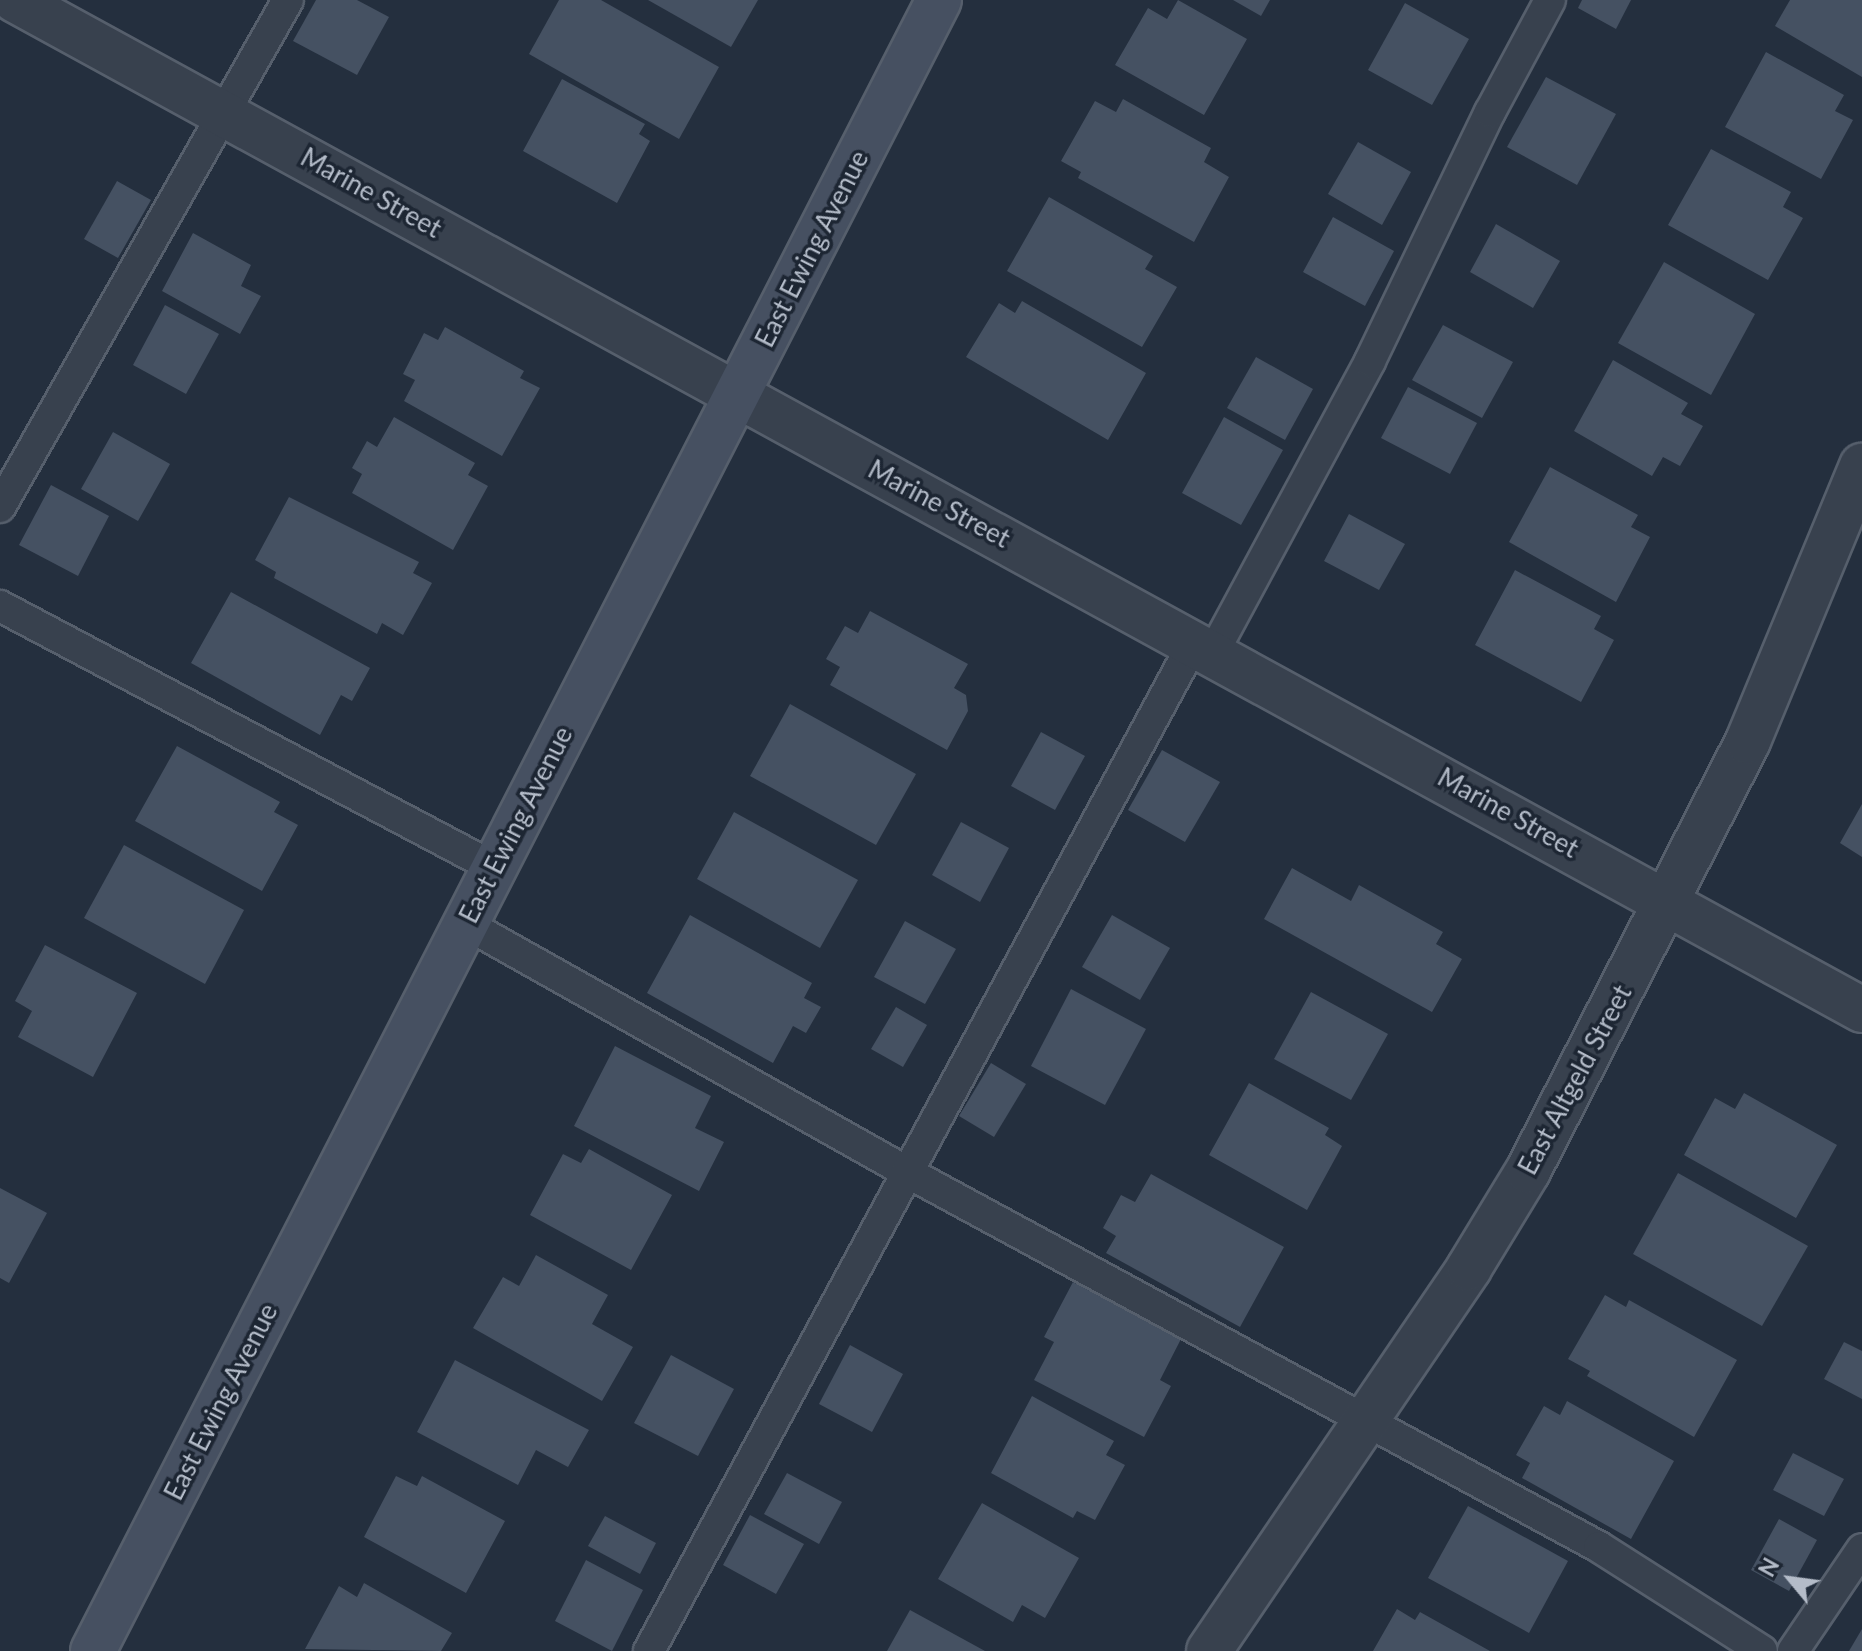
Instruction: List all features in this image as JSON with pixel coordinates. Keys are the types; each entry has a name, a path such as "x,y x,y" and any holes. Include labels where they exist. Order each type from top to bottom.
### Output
{"street":[{"name":"Marine Street","path":"15,0 1670,901 1862,1010"},
{"name":"East Ewing Avenue","path":"93,1651 939,0"},
{"name":"East Altgeld Street","path":"1209,1651 1366,1422 1528,1171 1670,901 1748,741 1862,466"}],"lane":[{"path":"0,507 227,114 288,0"},
{"path":"649,1651 907,1172 1370,361 1490,112 1550,0"},
{"path":"0,606 495,868"},
{"path":"466,924 907,1172 1599,1547 1762,1651"},
{"path":"1793,1651 1862,1549"}],"building":[{"path":"316,0 357,0 389,17 357,75 293,41"},
{"path":"559,0 601,0 719,67 679,139 529,54"},
{"path":"648,0 758,0 731,47"},
{"path":"1178,0 1247,39 1204,115 1115,65 1148,8 1167,19"},
{"path":"1233,0 1270,0 1261,16"},
{"path":"1582,0 1631,0 1616,29 1578,8"},
{"path":"1790,0 1862,0 1862,77 1775,26"},
{"path":"1405,3 1469,39 1432,105 1368,70"},
{"path":"1766,52 1844,95 1835,111 1853,120 1821,179 1725,127"},
{"path":"1546,77 1616,114 1577,185 1507,147"},
{"path":"562,79 645,124 639,134 650,141 617,203 523,151"},
{"path":"1123,99 1211,148 1204,162 1229,177 1194,242 1078,178 1081,172 1061,161 1095,101 1116,112"},
{"path":"1358,142 1411,172 1382,225 1328,194"},
{"path":"1711,149 1791,192 1783,207 1803,218 1768,280 1668,225"},
{"path":"117,181 151,200 118,258 84,239"},
{"path":"1049,197 1153,256 1145,269 1177,287 1142,347 1007,271"},
{"path":"1333,217 1394,251 1365,306 1303,272"},
{"path":"1496,224 1560,261 1533,308 1470,272"},
{"path":"193,233 251,265 241,286 261,296 240,334 162,291"},
{"path":"1664,262 1755,314 1711,395 1618,343"},
{"path":"1022,301 1146,373 1108,440 966,357 999,303 1015,313"},
{"path":"165,305 219,334 186,394 133,365"},
{"path":"1443,325 1513,362 1482,418 1412,380"},
{"path":"445,327 524,371 520,378 540,388 502,456 404,401 415,380 403,374 424,333 438,340"},
{"path":"1256,357 1313,389 1285,440 1227,408"},
{"path":"1613,360 1688,403 1681,414 1703,426 1680,466 1663,457 1652,476 1574,431"},
{"path":"1408,387 1477,423 1450,474 1381,438"},
{"path":"394,417 475,463 468,475 488,486 453,550 352,493 362,474 352,468 367,441 377,447"},
{"path":"1224,417 1283,450 1241,525 1182,493"},
{"path":"113,432 170,464 138,521 81,489"},
{"path":"1550,467 1638,515 1631,527 1650,537 1616,602 1509,542"},
{"path":"51,485 109,516 78,576 19,545"},
{"path":"289,497 419,562 413,573 432,583 403,635 382,623 377,634 274,578 276,572 255,560"},
{"path":"1349,514 1405,544 1379,590 1324,561"},
{"path":"1515,570 1601,616 1594,629 1614,640 1581,702 1475,645"},
{"path":"231,592 370,668 352,701 341,695 320,735 191,663"},
{"path":"870,611 968,664 954,688 966,695 968,711 947,750 830,685 840,667 826,659 845,626 858,633"},
{"path":"790,704 916,774 876,845 750,776"},
{"path":"1041,732 1085,756 1055,810 1011,786"},
{"path":"177,746 280,802 274,812 298,825 262,891 135,821"},
{"path":"1162,750 1220,782 1185,842 1128,810"},
{"path":"1862,804 1862,857 1840,843"},
{"path":"734,812 858,880 820,948 697,879"},
{"path":"961,822 1009,848 980,902 932,875"},
{"path":"124,845 244,910 205,984 84,918"},
{"path":"1292,868 1351,901 1359,885 1443,932 1436,944 1462,959 1432,1012 1264,919"},
{"path":"690,915 812,983 804,998 821,1007 806,1033 793,1026 773,1063 647,993"},
{"path":"1112,915 1170,948 1140,1000 1082,967"},
{"path":"905,921 956,949 925,1004 874,977"},
{"path":"45,945 137,993 93,1077 18,1037 32,1011 15,1001"},
{"path":"1071,989 1146,1029 1105,1105 1031,1066"},
{"path":"1311,992 1388,1034 1351,1100 1274,1059"},
{"path":"896,1007 927,1025 903,1067 871,1049"},
{"path":"615,1046 711,1096 695,1128 724,1142 699,1191 574,1126"},
{"path":"991,1063 1026,1084 994,1137 959,1116"},
{"path":"1249,1083 1329,1128 1325,1135 1342,1146 1307,1210 1209,1155"},
{"path":"1744,1093 1837,1145 1796,1218 1684,1155 1715,1098 1735,1109"},
{"path":"589,1149 672,1195 631,1270 530,1215 563,1154 581,1163"},
{"path":"1678,1173 1808,1246 1762,1326 1633,1254"},
{"path":"1151,1174 1284,1247 1240,1327 1106,1253 1116,1236 1103,1228 1121,1195 1135,1202"},
{"path":"0,1188 47,1213 9,1283 0,1278"},
{"path":"536,1255 608,1295 592,1324 633,1347 602,1401 473,1328 503,1277 519,1286"},
{"path":"1073,1282 1181,1339 1160,1380 1171,1386 1144,1437 1034,1380 1054,1342 1044,1337"},
{"path":"1605,1295 1626,1307 1629,1300 1737,1360 1694,1437 1587,1376 1590,1371 1568,1359"},
{"path":"1844,1342 1862,1351 1862,1399 1824,1379"},
{"path":"850,1345 903,1374 872,1432 819,1404"},
{"path":"671,1355 734,1389 698,1456 634,1423"},
{"path":"455,1360 589,1430 568,1467 536,1450 518,1485 417,1432"},
{"path":"1032,1396 1114,1441 1106,1455 1125,1465 1095,1520 1077,1511 1073,1518 991,1473"},
{"path":"1567,1401 1674,1461 1631,1539 1522,1478 1530,1463 1516,1455 1544,1406 1560,1415"},
{"path":"1793,1453 1844,1479 1824,1516 1773,1490"},
{"path":"787,1473 842,1502 819,1544 764,1514"},
{"path":"396,1476 417,1486 422,1476 505,1521 466,1593 364,1537"},
{"path":"982,1503 1079,1558 1045,1618 1022,1605 1013,1622 938,1579"},
{"path":"1468,1506 1568,1561 1529,1633 1428,1578"},
{"path":"750,1515 804,1544 776,1594 723,1565"},
{"path":"605,1516 656,1543 640,1574 588,1546"},
{"path":"1779,1519 1817,1540 1789,1591 1751,1570"},
{"path":"586,1560 643,1590 612,1651 555,1621"},
{"path":"364,1583 452,1633 441,1651 305,1649 339,1586 357,1597"},
{"path":"1397,1609 1415,1620 1420,1612 1490,1651 1373,1651"},
{"path":"910,1610 985,1651 887,1651"},
{"path":"1862,1629 1862,1651 1849,1651"}]}
